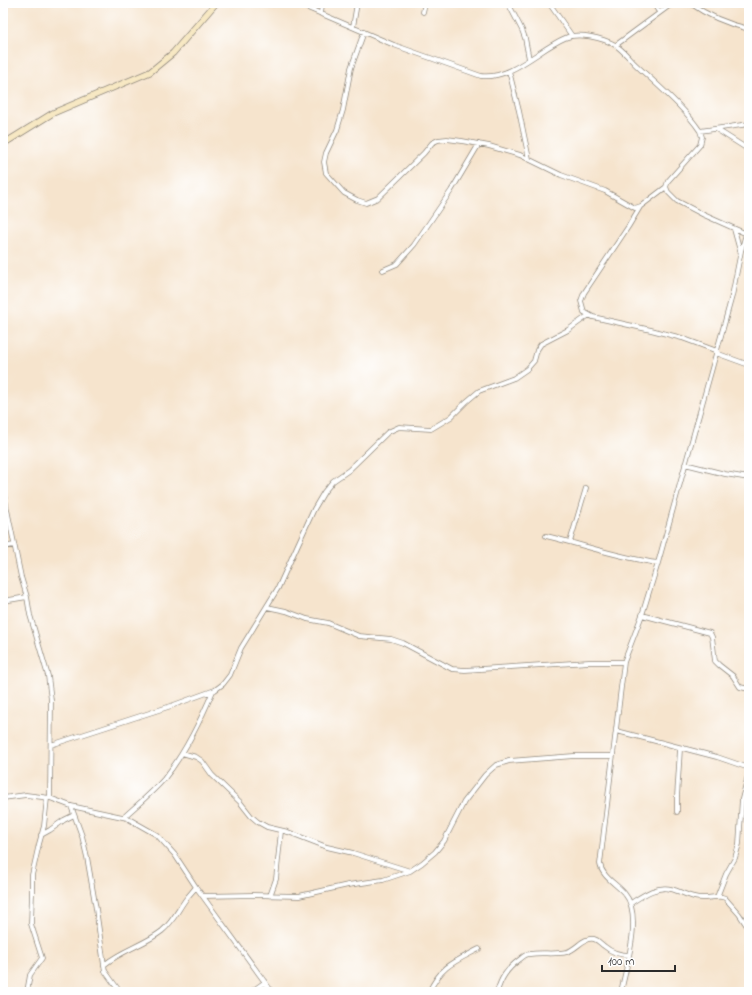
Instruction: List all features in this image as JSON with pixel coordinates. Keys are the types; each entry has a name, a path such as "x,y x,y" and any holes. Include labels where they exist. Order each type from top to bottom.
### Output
{"main road":[{"path":"3,144 53,113 150,72 173,53 216,3"}],"street":[{"path":"296,3 394,45 481,76 496,76 509,71 566,37 577,35 595,38 616,45 684,112 700,131 702,137 700,145 668,181 666,187 640,206 628,227 584,293 581,301 584,312 589,315 682,338 749,365"},
{"path":"321,14 322,3"},
{"path":"353,27 357,3"},
{"path":"423,12 425,3"},
{"path":"508,3 522,30 529,59"},
{"path":"549,3 572,36"},
{"path":"653,3 659,12"},
{"path":"616,45 672,3"},
{"path":"690,3 715,18 734,26 749,29"},
{"path":"364,32 351,68 343,110 337,130 326,153 324,162 326,172 344,193 366,203 372,202 378,198 424,153 432,143 438,140 447,139 479,144 520,155 561,175 605,191 633,207 640,206"},
{"path":"509,71 529,159"},
{"path":"700,131 749,124"},
{"path":"716,129 749,150"},
{"path":"383,270 397,264 414,245 458,180 479,144"},
{"path":"621,992 629,955 633,921 631,903 625,894 605,875 600,864 617,732 624,662 642,615 658,563 732,296 741,251 748,235 677,201 668,192 666,187"},
{"path":"734,229 741,251"},
{"path":"51,745 124,722 213,691 223,684 230,675 241,648 267,606 289,565 324,492 333,482 350,470 388,432 399,427 431,429 451,417 479,391 514,378 527,369 534,361 537,350 541,344 568,330 589,315"},
{"path":"685,464 725,474 749,478"},
{"path":"570,542 586,488"},
{"path":"3,490 30,615 48,676 51,700 49,798 32,875 32,929 40,948 42,958 30,974 27,992"},
{"path":"546,536 608,553 658,563"},
{"path":"3,547 14,545"},
{"path":"3,601 27,597"},
{"path":"267,606 307,619 328,623 359,636 403,643 452,668 465,670 589,662 624,662"},
{"path":"642,615 710,633 712,637 715,661 733,676 740,687 749,689"},
{"path":"124,817 164,779 182,753 197,726 213,691"},
{"path":"617,732 717,758 749,768"},
{"path":"677,812 680,749"},
{"path":"182,753 196,757 202,761 212,775 233,794 251,816 266,827 288,832 327,847 353,853 410,871"},
{"path":"203,896 253,894 270,896 299,896 348,885 383,880 410,871 435,852 444,841 464,802 484,775 496,764 509,761 567,756 613,756"},
{"path":"717,897 726,874 735,858 739,844 742,799 749,772"},
{"path":"3,798 26,796 49,798 71,806 124,817 157,835 175,855 196,887 272,992"},
{"path":"71,806 82,836 87,857 104,965 106,971 120,992"},
{"path":"41,835 74,815"},
{"path":"270,896 276,879 281,831"},
{"path":"104,965 113,958 145,943 163,930 172,921 186,898 196,887"},
{"path":"631,903 662,888 672,889 703,899 717,897 725,898 739,914 749,929"},
{"path":"497,992 504,974 514,963 529,954 567,952 576,948 584,941 592,939 597,940 612,951 621,955 629,955"},
{"path":"428,992 442,971 456,961 479,949"},
{"path":"251,992 265,982"}]}
